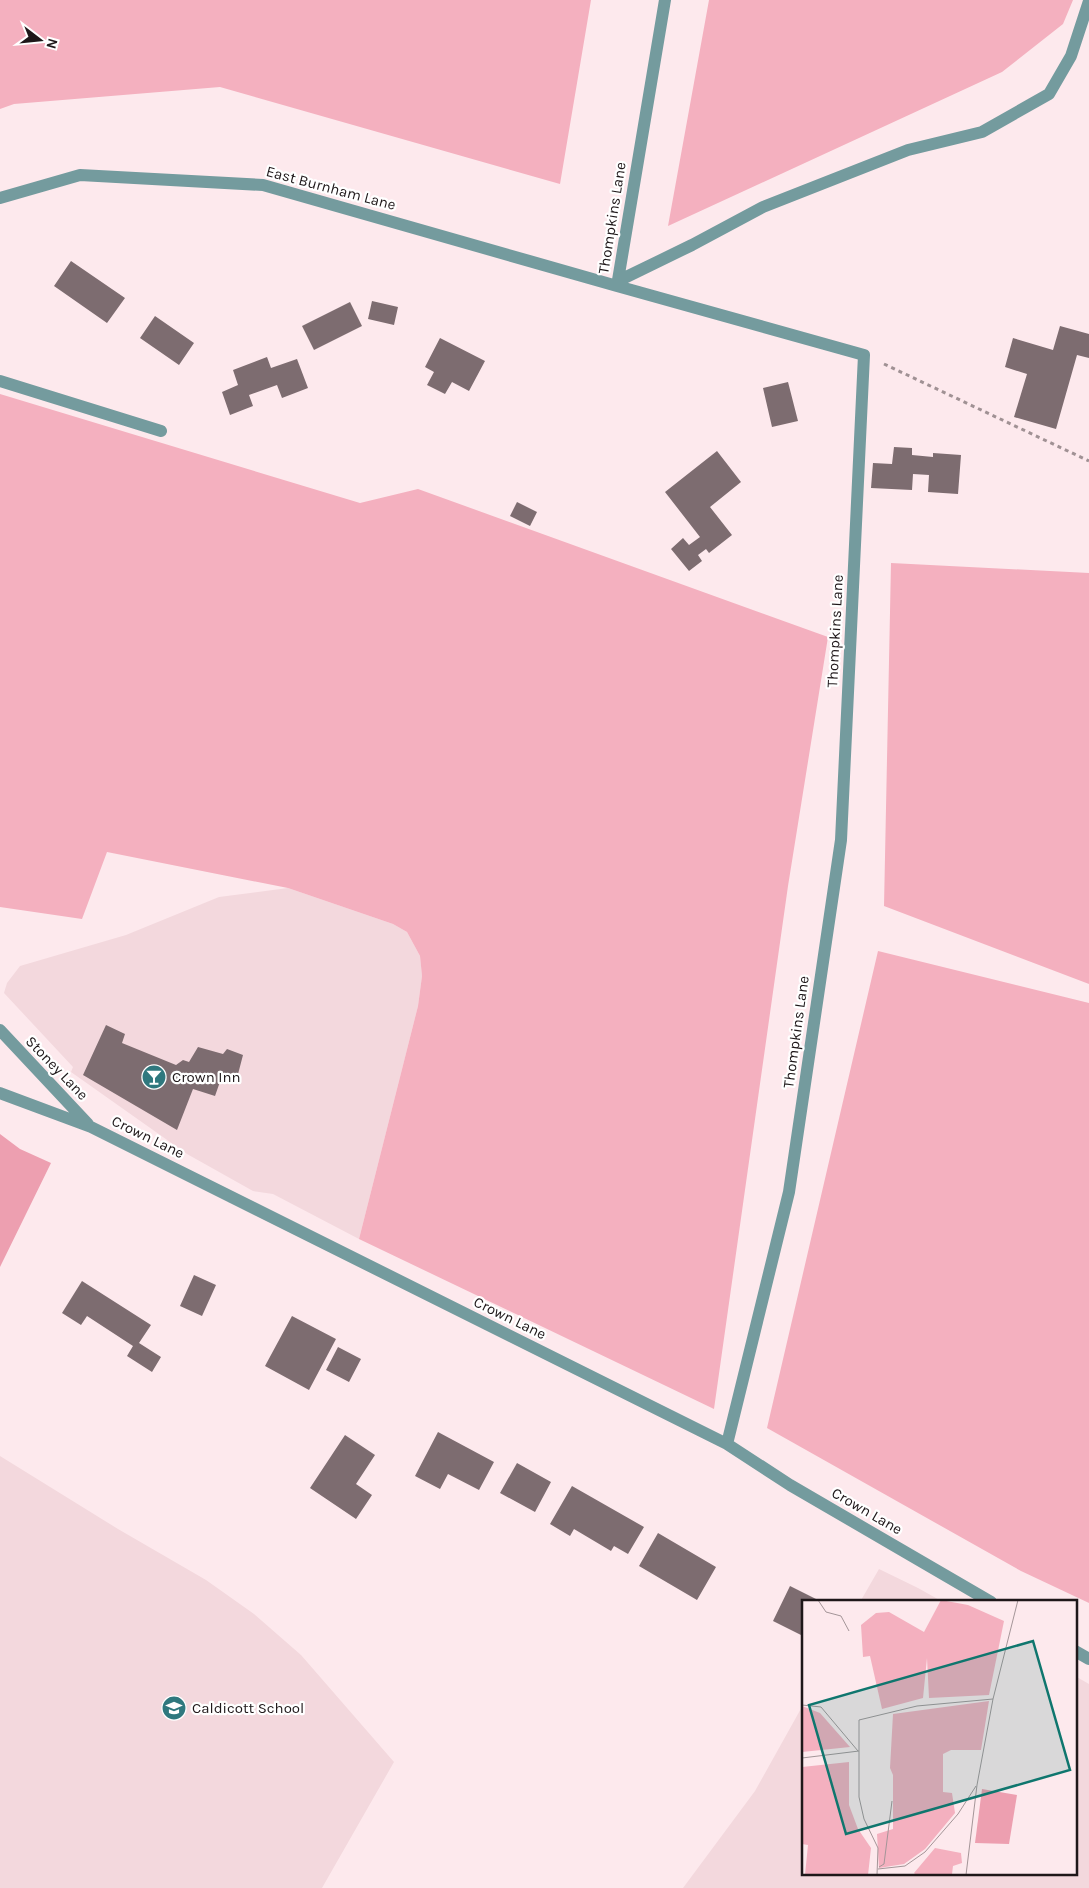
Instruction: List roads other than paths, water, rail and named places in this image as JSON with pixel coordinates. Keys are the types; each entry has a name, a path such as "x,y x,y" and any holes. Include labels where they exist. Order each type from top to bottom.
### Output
{"street":[{"name":"Thompkins Lane","path":"665,0 618,284 864,355 841,840 789,1192 727,1444"},
{"path":"618,284 763,208 908,150 982,132 1049,94 1071,56 1089,1"},
{"name":"East Burnham Lane","path":"0,198 80,175 263,185 618,284"},
{"path":"0,381 161,431"},
{"name":"Stoney Lane","path":"0,1030 92,1127"},
{"name":"Crown Lane","path":"0,1093 92,1127 727,1444 790,1485 988,1600"},
{"path":"1076,1652 1089,1659"}],"place":[{"name":"Crown Inn","path":"154,1077"},
{"name":"Caldicott School","path":"174,1708"}]}
